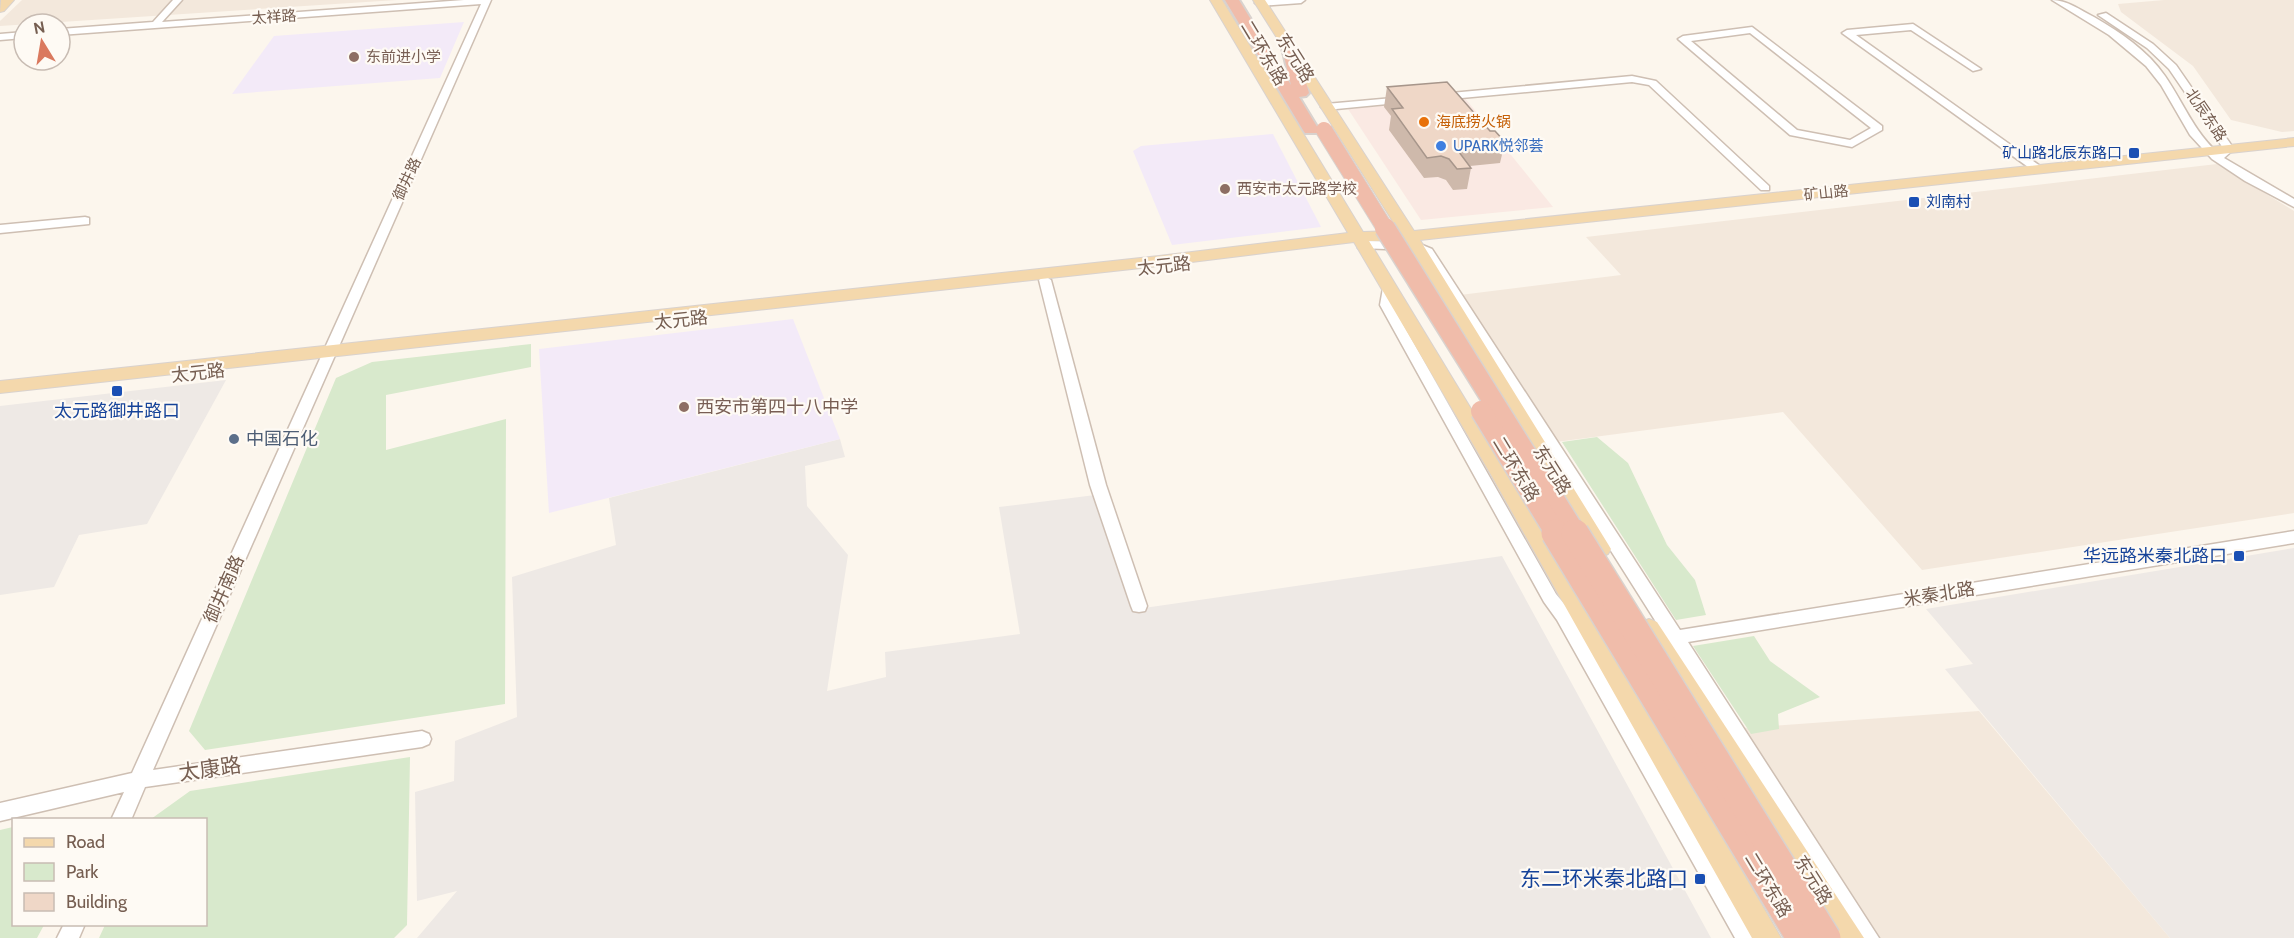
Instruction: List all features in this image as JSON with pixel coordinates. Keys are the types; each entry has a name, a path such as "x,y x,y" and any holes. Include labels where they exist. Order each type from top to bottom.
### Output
{"highway":[{"name":"二环东路","path":"1232,0 1261,49 1320,122 1827,938"},
{"path":"1245,0 1320,122"},
{"path":"1289,48 1301,93"},
{"path":"1261,49 1271,94"},
{"name":"二环东路","path":"1320,122 1800,938"}],"main road":[{"path":"0,8 8,0"},
{"path":"1216,0 1500,473 1593,652 1767,938"},
{"name":"东元路","path":"1260,2 1289,48 1320,122 1413,242 1667,639 1850,938"},
{"name":"矿山路","path":"1360,241 1413,242 1806,206 2294,142"},
{"name":"矿山路","path":"1413,242 2039,170 2219,153 2294,149"},
{"name":"太元路","path":"0,395 329,355 1149,262 1360,241"},
{"name":"太元路","path":"0,387 1045,280 1360,241"}],"street":[{"path":"157,22 178,0"},
{"name":"太祥路","path":"72,30 464,0"},
{"name":"太祥路","path":"72,30 487,0"},
{"name":"御井路","path":"329,355 487,0"},
{"path":"1260,2 1301,0"},
{"name":"北辰东路","path":"2056,0 2113,34 2152,67 2194,135 2219,153"},
{"name":"北辰东路","path":"2075,0 2124,27 2173,67 2219,153"},
{"path":"1976,69 1913,27 1847,33 2039,170"},
{"path":"1752,30 1878,128 1852,144 1794,133 1683,39 1752,30"},
{"path":"1432,98 1632,79 1652,83 1766,188"},
{"path":"1320,122 1420,99"},
{"path":"2219,153 2294,204"},
{"path":"0,229 85,221"},
{"path":"1045,280 1098,485 1139,606"},
{"name":"御井南路","path":"122,818 329,355"},
{"name":"米秦北路","path":"1593,652 2294,537"},
{"path":"1667,639 1868,938"},
{"path":"1593,652 1746,938"},
{"name":"太康路","path":"0,812 139,780 422,739"}],"shaded area":[{"path":"22,0 397,0 72,21 72,12 12,12 12,25 0,26 0,21"},
{"path":"2164,0 2294,0 2294,131 2282,132 2231,120 2193,66 2121,12 2118,4"},
{"name":"东前进小学","path":"464,22 440,78 232,94 274,36"},
{"path":"1465,98 1553,207 1421,220 1348,109"},
{"name":"西安市太元路学校","path":"1273,134 1321,227 1172,245 1133,151 1141,146"},
{"path":"2217,164 2294,211 2294,513 1922,570 1783,412 1556,442 1460,295 1621,275 1586,237"},
{"name":"西安市第四十八中学","path":"793,319 840,439 549,513 539,349"},
{"path":"226,380 147,524 79,535 54,587 0,595 0,406"},
{"path":"840,439 845,457 805,466 807,506 848,555 827,691 886,677 885,652 1020,634 999,507 1103,494 1137,609 1502,556 1711,938 417,938 457,891 417,901 415,792 454,781 455,741 517,717 512,577 616,545 609,498"},
{"path":"2294,548 2294,938 2170,938 1945,669 1973,664 1926,609"},
{"path":"1979,711 2170,938 1880,938 1742,728"}],"green space":[{"path":"531,344 531,367 386,395 386,450 506,419 505,704 205,750 189,731 336,378 372,362"},
{"path":"1597,437 1628,463 1667,545 1695,580 1706,615 1676,620 1562,442"},
{"path":"1754,636 1770,661 1820,697 1778,714 1779,729 1751,734 1693,646"},
{"path":"410,757 407,925 394,938 99,938 105,926 207,926 207,818 152,818 190,791"},
{"path":"12,827 12,926 43,926 37,938 0,938 0,830"}],"building":[{"path":"1447,82 1490,131 1495,131 1505,142 1456,148 1471,168 1457,169 1449,159 1441,156 1427,158 1392,109 1403,108 1387,87"}],"place":[{"name":"东前进小学","path":"354,57"},
{"name":"海底捞火锅","path":"1424,122"},
{"name":"UPARK悦邻荟","path":"1441,146"},
{"name":"矿山路北辰东路口","path":"2134,153"},
{"name":"西安市太元路学校","path":"1225,189"},
{"name":"刘南村","path":"1914,202"},
{"name":"太元路御井路口","path":"117,391"},
{"name":"西安市第四十八中学","path":"684,407"},
{"name":"中国石化","path":"234,439"},
{"name":"华远路米秦北路口","path":"2239,556"},
{"name":"东二环米秦北路口","path":"1700,879"}]}
